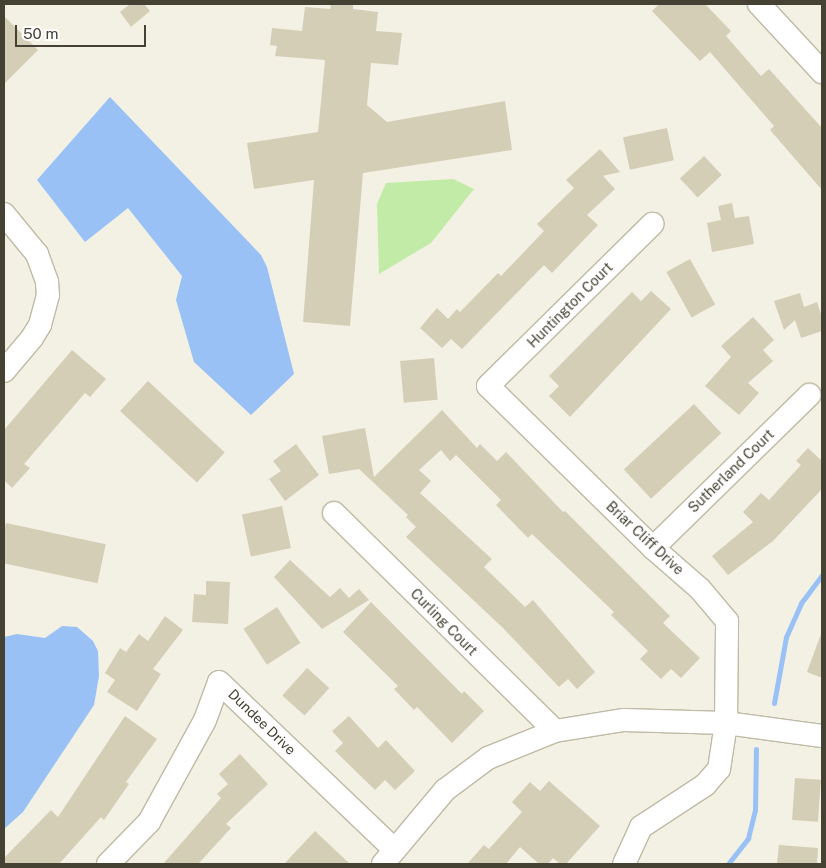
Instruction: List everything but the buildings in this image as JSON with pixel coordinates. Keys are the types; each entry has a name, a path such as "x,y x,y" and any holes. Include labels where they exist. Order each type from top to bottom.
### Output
{"street":[{"path":"759,4 822,72"},
{"path":"4,214 37,254 47,282 48,295 40,325 4,371"},
{"name":"Huntington Court","path":"488,386 652,224"},
{"name":"Briar Cliff Drive","path":"488,386 653,548 700,589 727,621 726,723 722,758 713,778 641,827 624,864"},
{"name":"Sutherland Court","path":"653,548 809,395"},
{"name":"Curling Court","path":"334,513 555,731"},
{"name":"Dundee Drive","path":"108,864 149,822 205,720 219,682 389,857"},
{"path":"389,857 445,790 488,758 555,731 624,720 726,723 822,736"}],"green space":[{"path":"453,179 474,189 431,243 379,274 377,204 386,183"}],"water":[{"path":"110,97 261,255 267,267 294,374 251,415 194,362 176,300 182,276 128,208 85,242 37,180"},
{"path":"62,626 77,627 93,641 98,651 99,676 94,705 23,812 4,829 4,637 17,634 45,638"}],"waterway":[{"path":"774,703 786,637 801,603 822,575"},
{"path":"728,864 748,838 755,810 756,749"}]}
